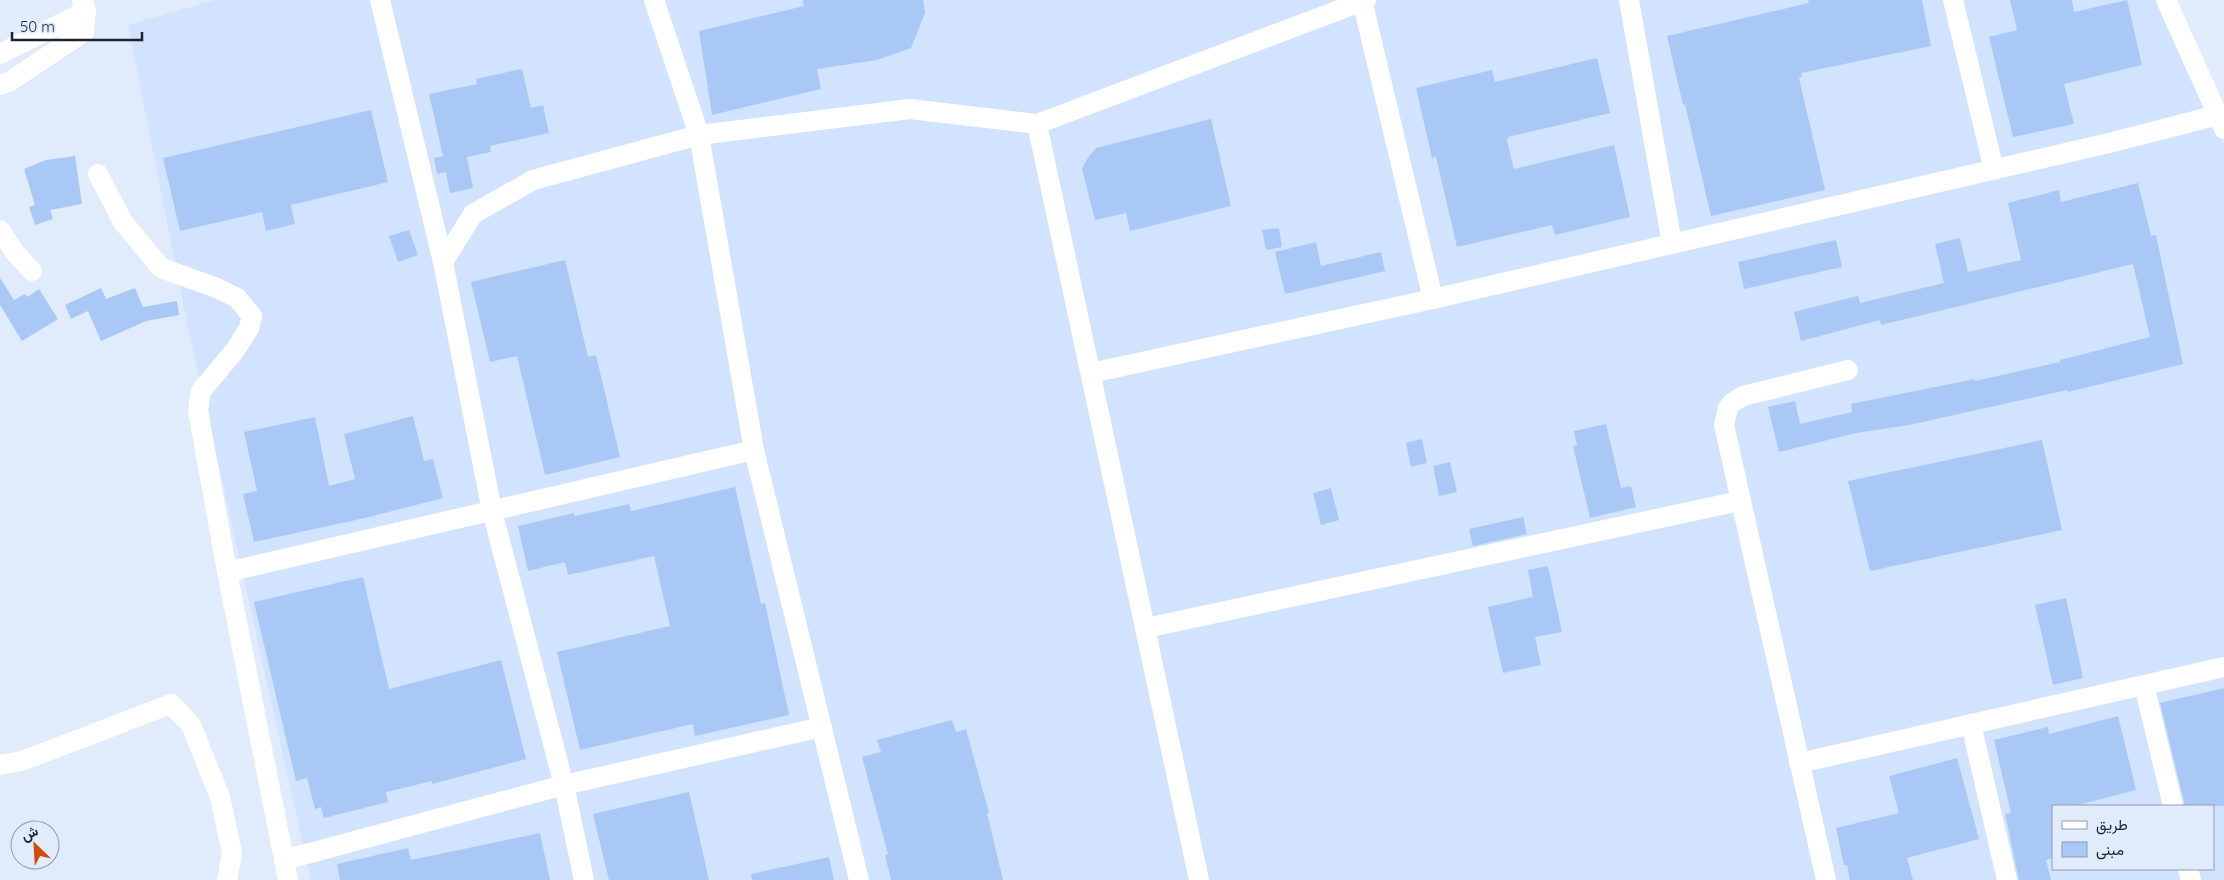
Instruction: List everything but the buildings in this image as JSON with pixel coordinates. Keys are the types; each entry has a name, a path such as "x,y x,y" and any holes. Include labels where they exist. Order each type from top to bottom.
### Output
{"street":[{"path":"380,0 443,262 492,511 564,785 584,880"},
{"path":"654,0 699,135 754,450 859,880"},
{"path":"443,262 473,214 533,180 699,135 910,109 1036,124 1363,0 1433,299"},
{"path":"1629,0 1672,244"},
{"path":"1952,0 1994,170"},
{"path":"1091,373 1433,299 1994,170 2221,122 2166,0"},
{"path":"0,54 84,6 84,32 3,88"},
{"path":"1036,124 1199,880"},
{"path":"98,174 123,222 161,268 217,288 237,298 252,316 249,328 236,350 201,391 198,410 227,572 288,880"},
{"path":"0,230 16,254 32,271"},
{"path":"1826,880 1724,425 1725,414 1732,403 1743,396 1848,370"},
{"path":"227,572 754,450"},
{"path":"1146,628 1740,501"},
{"path":"1799,763 2224,667"},
{"path":"2144,685 2173,805"},
{"path":"0,765 22,761 171,704 191,725 220,797 232,853 227,880"},
{"path":"1972,724 2007,880"},
{"path":"284,860 564,785 822,727"}],"shaded area":[{"path":"215,0 2166,0 2224,146 2224,880 311,880 187,323 128,25"}]}
